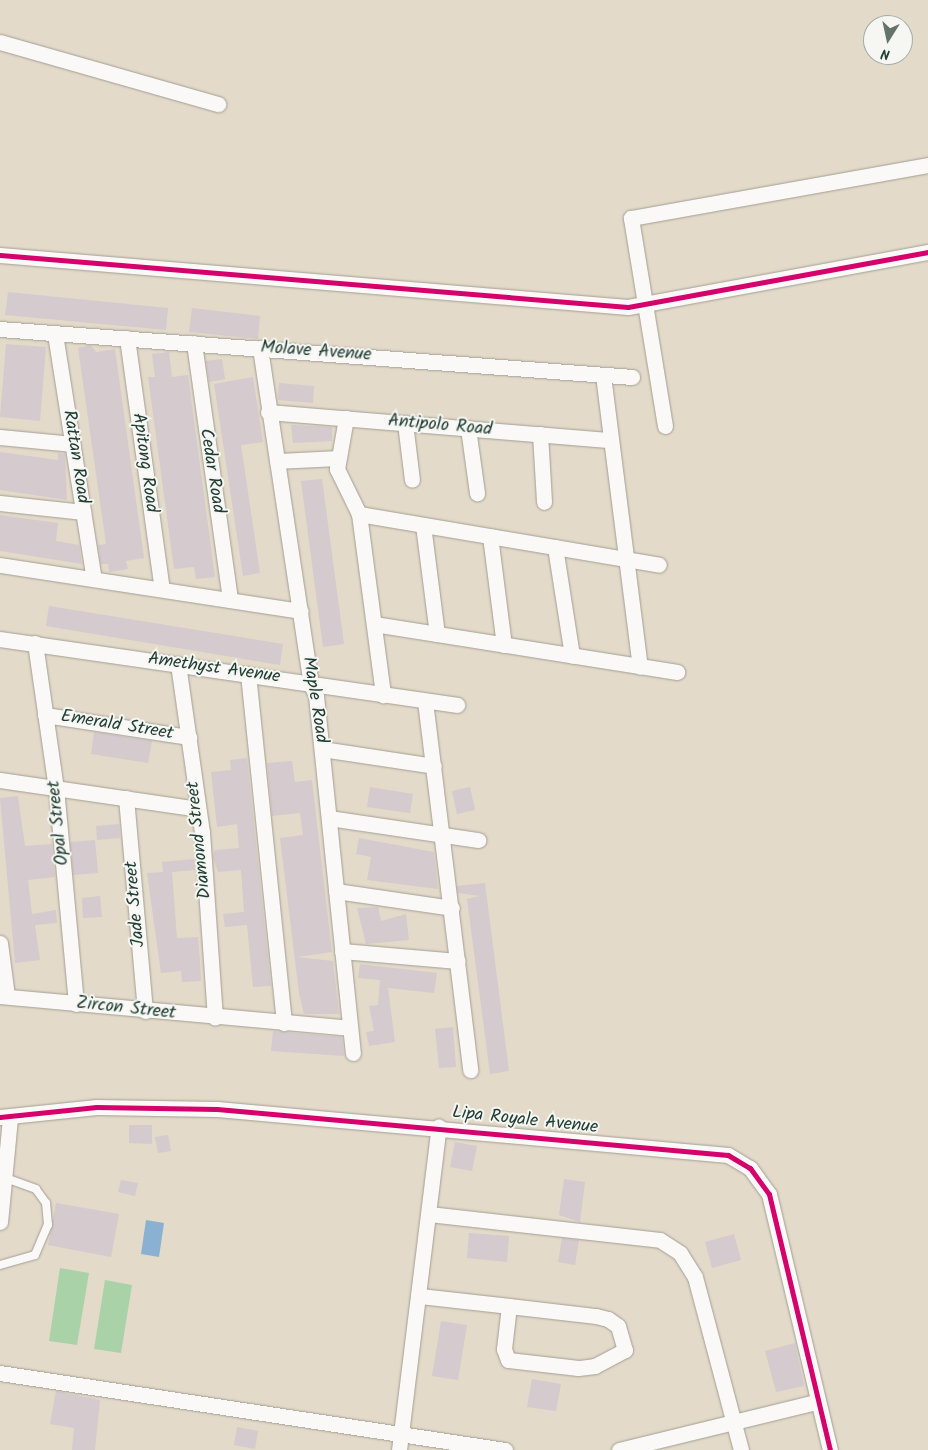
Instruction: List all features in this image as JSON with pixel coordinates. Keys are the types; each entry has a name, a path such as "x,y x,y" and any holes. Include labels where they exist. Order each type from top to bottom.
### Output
{"street":[{"path":"0,42 218,104"},
{"path":"666,426 643,305 631,218 928,165"},
{"path":"0,255 597,306 643,305 928,252"},
{"name":"Molave Avenue","path":"0,328 54,334 632,377"},
{"name":"Rattan Road","path":"54,334 94,579"},
{"name":"Apitong Road","path":"127,338 162,588"},
{"name":"Cedar Road","path":"194,343 230,599"},
{"name":"Maple Road","path":"260,348 268,412 311,684 316,696 353,1053"},
{"path":"603,375 640,666"},
{"name":"Antipolo Road","path":"268,412 611,440"},
{"path":"346,418 336,458 340,480 356,501 359,514 383,695"},
{"path":"405,423 412,480"},
{"path":"468,428 477,493"},
{"path":"540,434 544,502"},
{"path":"0,437 73,444"},
{"path":"277,461 336,458"},
{"path":"0,503 84,512"},
{"path":"359,514 659,565"},
{"path":"423,525 437,634"},
{"path":"490,536 504,645"},
{"path":"555,547 572,656"},
{"path":"0,565 162,588 300,611"},
{"path":"374,624 677,672"},
{"name":"Amethyst Avenue","path":"0,639 457,706"},
{"name":"Opal Street","path":"35,643 56,788 76,1004"},
{"name":"Diamond Street","path":"178,664 198,809 214,1018"},
{"path":"248,674 284,1023"},
{"path":"425,701 444,836 470,1070"},
{"name":"Emerald Street","path":"45,714 189,737"},
{"path":"322,749 434,766"},
{"path":"0,780 198,809"},
{"name":"Jade Street","path":"126,798 145,1011"},
{"path":"329,818 478,840"},
{"path":"336,891 452,908"},
{"path":"0,943 3,996"},
{"path":"342,951 458,960"},
{"name":"Zircon Street","path":"3,996 214,1018 350,1028"},
{"name":"Lipa Royale Avenue","path":"5,1118 57,1110 150,1106 439,1126 728,1155 750,1168 769,1194 816,1402 830,1450"},
{"path":"0,1222 5,1178 5,1118"},
{"path":"400,1444 420,1296 439,1126"},
{"path":"429,1214 660,1240 680,1253 695,1277 741,1450"},
{"path":"420,1296 509,1306 608,1319 618,1326 625,1350 595,1366 578,1368 508,1360 504,1349 509,1306"},
{"path":"0,1373 400,1444 504,1450"},
{"path":"619,1450 655,1447 734,1422 816,1402"}],"lane":[{"path":"0,1265 35,1255 48,1225 46,1202 36,1189 5,1178"}],"green space":[{"path":"60,1268 89,1273 77,1345 49,1341"},
{"path":"105,1280 132,1285 121,1353 94,1349"}],"water":[{"path":"146,1220 164,1223 159,1257 141,1254"}],"building":[{"path":"8,292 168,308 166,330 5,315"},
{"path":"192,308 260,316 258,339 189,332"},
{"path":"6,344 46,347 40,421 0,417"},
{"path":"91,345 96,352 115,349 144,558 126,561 128,569 109,572 108,564 101,564 98,545 106,544 78,348"},
{"path":"169,352 172,377 188,375 215,577 196,579 194,567 174,569 148,377 155,377 152,354"},
{"path":"222,359 225,379 209,382 206,361"},
{"path":"253,377 263,442 241,445 260,573 243,576 214,384"},
{"path":"279,383 314,386 313,403 278,400"},
{"path":"291,425 332,427 332,441 293,443"},
{"path":"0,452 58,460 58,453 65,454 67,500 0,490"},
{"path":"322,479 344,644 323,647 301,481"},
{"path":"0,515 58,523 56,541 79,545 82,564 0,551"},
{"path":"49,606 283,644 280,665 46,626"},
{"path":"94,732 152,741 148,763 91,754"},
{"path":"247,758 271,986 253,987 247,925 225,927 223,914 244,912 241,870 218,872 213,857 215,850 239,848 237,824 217,827 211,772 231,770 230,760"},
{"path":"292,761 295,782 312,780 332,952 297,957 333,961 339,1014 304,1014 299,993 280,838 303,835 300,813 272,816 267,763"},
{"path":"370,787 413,794 410,813 367,807"},
{"path":"470,787 475,810 457,814 452,791"},
{"path":"18,796 25,846 52,844 55,877 28,880 32,914 56,910 57,923 35,925 40,960 15,963 0,798"},
{"path":"119,824 120,838 97,840 96,826"},
{"path":"359,838 434,852 438,889 367,880 371,857 356,854"},
{"path":"95,840 98,873 73,875 70,842"},
{"path":"194,859 195,870 172,872 177,938 198,937 201,981 182,982 181,971 161,973 147,873 163,872 162,862"},
{"path":"485,883 509,1071 490,1074 467,899 480,896 458,893 457,886"},
{"path":"100,896 102,917 83,918 82,898"},
{"path":"378,907 381,921 406,914 409,940 366,944 357,908"},
{"path":"360,964 437,973 434,993 388,988 395,1042 369,1046 366,1032 374,1031 369,1006 378,1005 380,980 358,978"},
{"path":"453,1027 456,1067 439,1068 435,1029"},
{"path":"273,1031 342,1037 344,1056 271,1051"},
{"path":"129,1125 152,1125 152,1144 129,1143"},
{"path":"168,1135 171,1151 158,1153 155,1137"},
{"path":"455,1142 477,1146 472,1171 450,1167"},
{"path":"564,1179 585,1182 580,1222 559,1215"},
{"path":"121,1180 138,1183 135,1196 118,1192"},
{"path":"56,1203 119,1214 111,1257 48,1245"},
{"path":"469,1233 509,1236 507,1262 467,1258"},
{"path":"734,1234 741,1260 712,1268 705,1242"},
{"path":"562,1238 579,1240 575,1265 558,1262"},
{"path":"441,1321 467,1325 458,1380 432,1376"},
{"path":"795,1343 804,1386 776,1392 765,1351"},
{"path":"532,1379 561,1384 556,1411 527,1407"},
{"path":"56,1391 100,1400 95,1450 72,1450 74,1428 50,1424"},
{"path":"237,1427 258,1431 255,1449 234,1445"}],"cycle path":[{"path":"0,255 628,307 928,252"},
{"path":"0,1117 96,1107 217,1109 728,1155 750,1168 769,1194 830,1450"}]}
